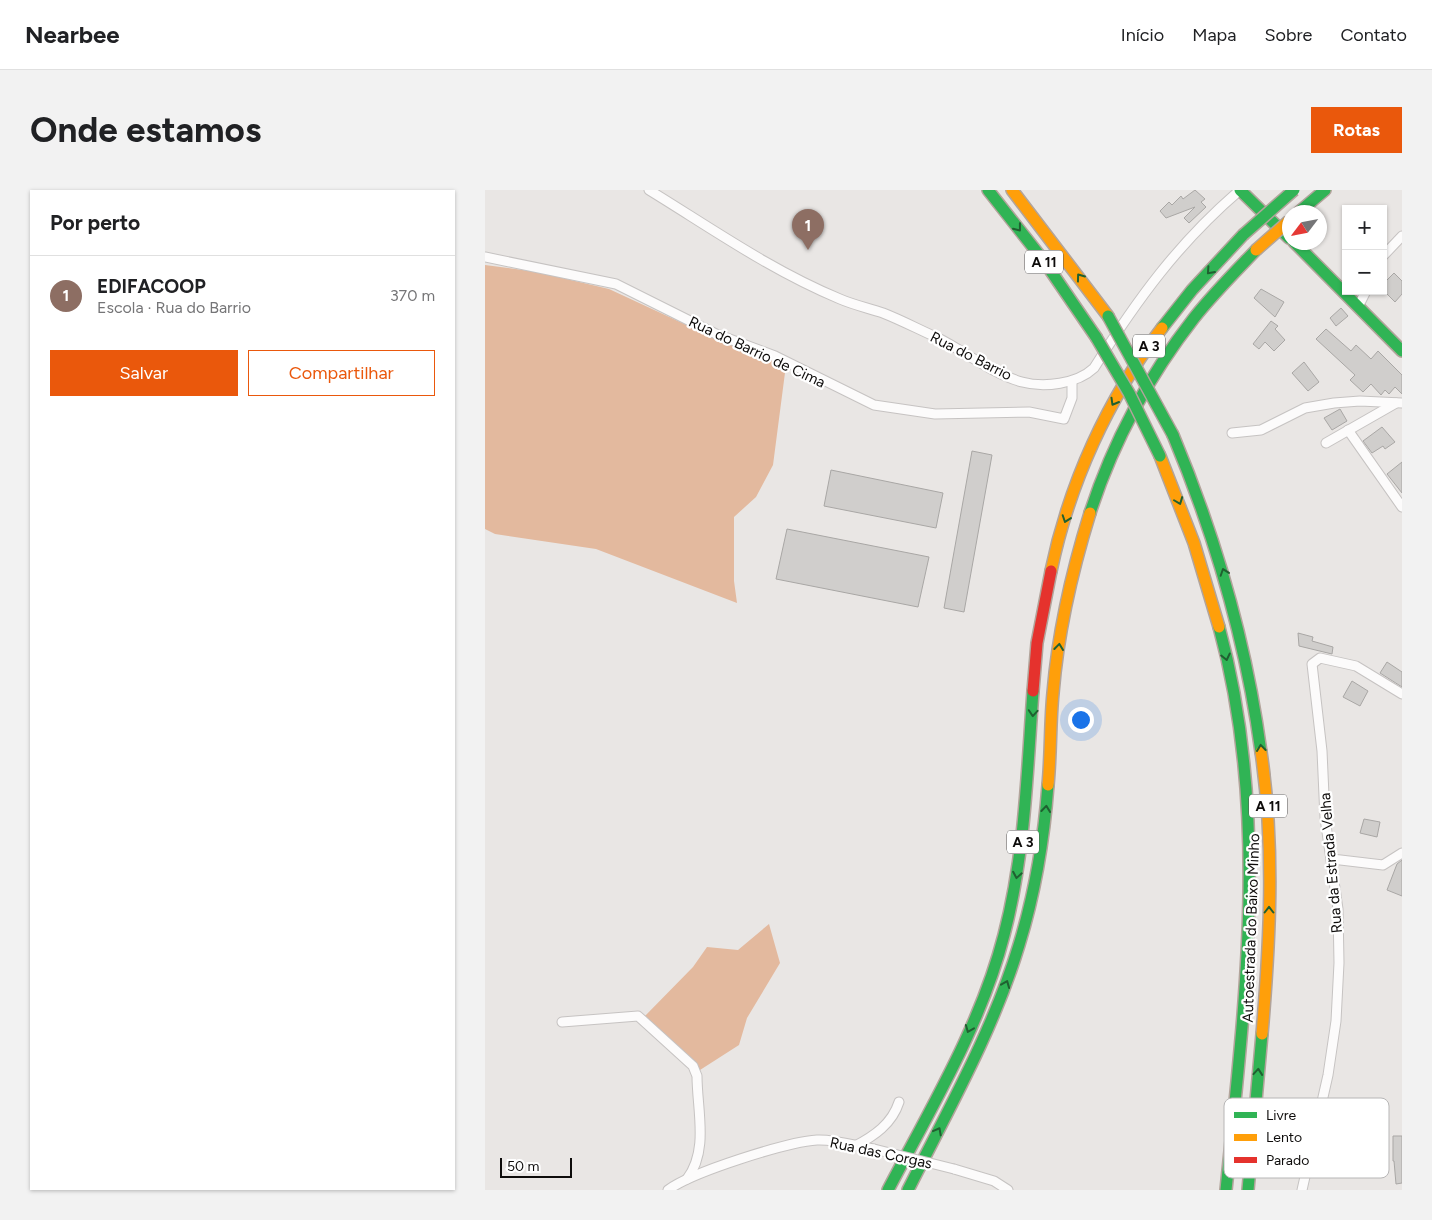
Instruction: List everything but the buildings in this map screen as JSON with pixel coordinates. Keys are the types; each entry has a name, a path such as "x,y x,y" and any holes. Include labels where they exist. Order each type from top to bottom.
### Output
{"main road":[{"name":"Autoestrada do Baixo Minho","path":"988,190 1044,261 1096,337 1129,393 1181,503 1212,600 1237,702 1249,816 1250,926 1245,1017 1236,1098"},
{"name":"Autoestrada do Baixo Minho","path":"1012,190 1108,316 1173,435 1198,493 1231,592 1255,698 1269,814 1269,928 1255,1098"},
{"path":"1240,190 1282,231"},
{"name":"A 3","path":"888,1190 958,1055 997,959 1013,900 1024,836 1035,684 1043,608 1059,540 1082,473 1112,405 1175,309 1243,235 1295,190"},
{"path":"1307,205 1325,190"},
{"name":"A 3","path":"908,1190 971,1068 1012,971 1029,907 1043,838 1054,687 1063,615 1077,548 1099,483 1124,426 1157,369 1194,317 1256,250 1282,227"},
{"path":"1302,250 1402,351"}],"street":[{"name":"Rua do Barrio","path":"649,190 780,270 839,299 884,314 939,339 993,370 1023,382 1047,384 1072,381 1085,376 1094,368 1135,304 1157,276 1202,224 1240,190"},
{"path":"1387,252 1402,236"},
{"name":"Rua do Barrio de Cima","path":"485,257 616,284 716,334 775,356 874,405 935,414 1029,412 1064,419 1072,398 1072,381"},
{"path":"1358,307 1364,295"},
{"path":"1232,433 1261,430 1305,408 1360,401 1399,403"},
{"path":"1326,443 1399,403"},
{"path":"1348,430 1402,507"},
{"name":"Rua da Estrada Velha","path":"1323,1098 1336,1021 1338,909 1325,818 1322,751 1311,670 1315,660 1320,658 1356,666 1402,694"},
{"path":"1332,859 1383,865 1402,853"},
{"path":"562,1022 638,1016 693,1066 697,1076 700,1147 697,1162 687,1179"},
{"path":"855,1146 884,1126 894,1115 899,1102"},
{"name":"Rua das Corgas","path":"668,1190 687,1179 790,1144 818,1140 874,1149 954,1169 994,1181 1008,1190"}],"shaded area":[{"path":"485,265 537,272 609,289 721,341 786,365 773,465 756,497 734,517 734,581 737,603 596,549 495,534 485,529"},
{"path":"769,924 780,963 747,1018 739,1045 700,1070 644,1017 693,967 707,947 738,950"}],"traffic: fast":[{"path":"988,190 1044,261 1096,337"},
{"path":"1240,190 1282,231"},
{"path":"1243,235 1294,190"},
{"path":"1307,205 1325,190"},
{"path":"1162,328 1192,290 1243,235"},
{"path":"1090,513 1109,461 1133,411 1162,363 1201,309 1256,250"},
{"path":"1302,250 1402,351"},
{"path":"1108,316 1173,435"},
{"path":"1096,337 1129,393 1160,456"},
{"path":"1173,435 1203,512 1227,590 1247,670 1261,752"},
{"path":"1219,627 1235,697 1244,767 1249,837 1249,908 1246,978 1235,1098"},
{"path":"888,1190 938,1097 969,1034 994,968 1004,935 1017,875 1021,844 1033,691"},
{"path":"908,1190 969,1070 1008,977 1025,925 1034,886 1044,825 1048,785"},
{"path":"1256,1098 1262,1034"},
{"path":"1226,1190 1227,1178"},
{"path":"1248,1190 1249,1178"}],"traffic: slow":[{"path":"1012,190 1108,316"},
{"path":"1256,250 1282,227"},
{"path":"1051,571 1068,506 1093,443 1124,383 1162,328"},
{"path":"1160,456 1194,543 1219,627"},
{"path":"1048,785 1052,704 1058,647 1077,557 1090,513"},
{"path":"1261,752 1270,858 1269,928 1262,1034"}],"traffic: jam":[{"path":"1033,691 1037,643 1051,571"}],"place":[{"name":"EDIFACOOP","path":"808,250"}]}
